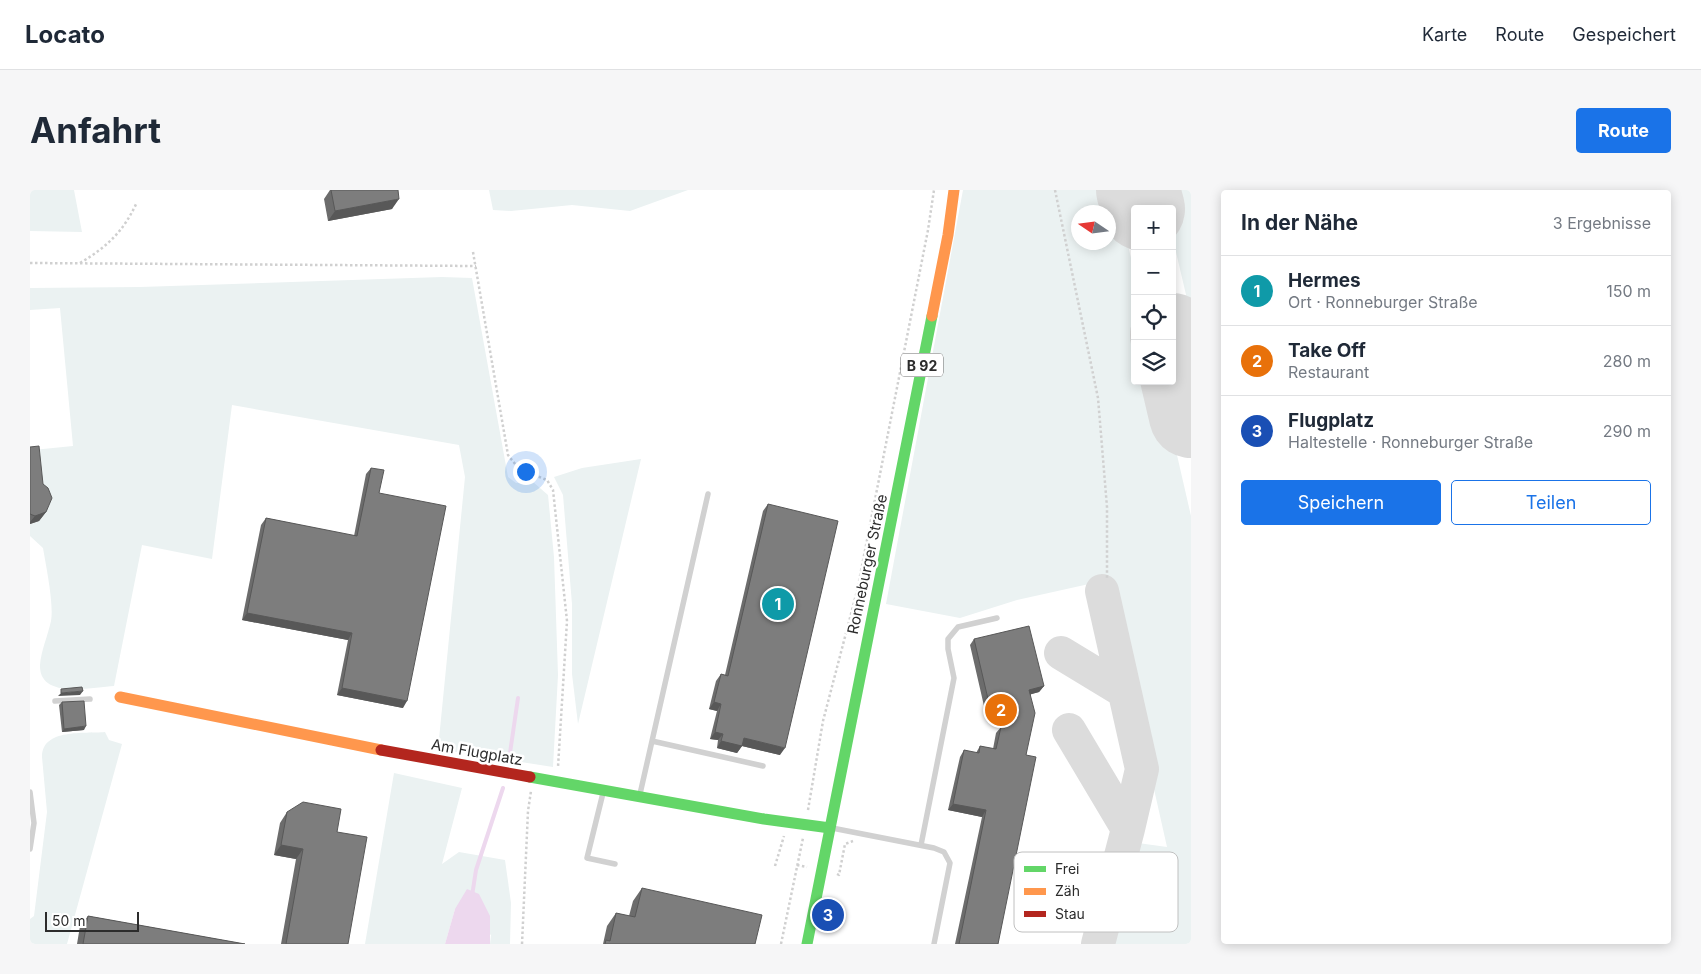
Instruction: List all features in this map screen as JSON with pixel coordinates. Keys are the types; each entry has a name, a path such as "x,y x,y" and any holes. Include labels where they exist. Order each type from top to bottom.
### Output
{"main road":[{"name":"Ronneburger Straße","path":"807,944 944,255 954,190"},
{"name":"Am Flugplatz","path":"120,696 345,744 830,828"}],"lane":[{"path":"639,796 708,494"},
{"path":"921,845 954,678 948,649 948,639 958,627 997,618"},
{"path":"55,701 90,699"},
{"path":"652,741 763,766"},
{"path":"603,790 587,858 615,864"},
{"path":"30,792 34,823 30,849"},
{"path":"830,828 921,845 944,852 950,863 934,944"}],"path":[{"path":"781,944 823,722 858,591 928,230 934,190"},
{"path":"1055,190 1098,398 1107,507 1107,580"},
{"path":"79,263 112,242 122,230 137,202"},
{"path":"473,252 508,455 519,469 547,480 552,490 567,622 559,759 555,781"},
{"path":"30,262 476,266"},
{"path":"522,944 528,811 533,777"},
{"path":"775,866 787,822"}],"shaded area":[{"path":"30,190 74,190 82,232 30,231"},
{"path":"489,190 688,190 630,211 572,205 511,211 493,210"},
{"path":"963,190 1115,190 1131,258 1131,385 1161,385 1191,516 1191,944 1107,944 1110,932 1178,932 1178,852 1131,852 1138,843 1167,847 1107,580 1017,600 960,618 886,604"},
{"path":"1162,190 1191,190 1191,316 1176,252 1176,205 1165,205"},
{"path":"442,277 472,278 508,477 516,483 533,482 548,495 554,557 558,675 553,767 438,749 465,477 459,445 232,405 212,559 142,545 114,686 69,689 48,683 42,676 40,665 51,621 51,595 43,548 30,536 30,524 39,521 45,507 33,450 73,446 60,308 30,310 30,288 140,287"},
{"path":"641,459 578,724 572,674 572,604 563,495 554,477 582,468"},
{"path":"105,732 109,740 122,744 67,944 30,944 30,919 34,916 47,812 42,757 44,748 49,741 66,734"},
{"path":"394,773 462,788 442,864 459,852 505,860 511,903 510,944 490,944 491,935 455,909 445,944 365,944"},
{"path":"467,889 479,894 490,916 490,944 445,944 455,909"}],"building":[{"path":"331,190 398,190 399,199 335,211"},
{"path":"39,446 43,484 48,488 52,498 46,512 35,516 30,514 30,447"},
{"path":"371,468 384,470 379,493 446,506 407,701 342,688 352,633 247,613 266,518 357,536"},
{"path":"768,504 838,521 785,748 744,738 742,746 721,741 723,734 715,732 721,704 714,702 721,674 728,676"},
{"path":"1029,626 1044,686 1029,690 1035,713 1026,755 1036,757 1017,852 1014,852 1014,865 998,944 959,944 986,810 953,804 964,750 979,753 980,746 996,749 1001,727 1005,728 1008,713 1004,696 988,699 974,639"},
{"path":"82,687 83,691 61,693 61,689"},
{"path":"84,701 86,726 64,729 62,702"},
{"path":"303,802 341,809 337,832 367,837 348,944 286,944 303,849 281,845 287,812"},
{"path":"642,888 762,915 755,944 605,944 606,940 610,941 616,913 635,917"},
{"path":"88,916 245,944 83,944"}],"waterway":[{"path":"510,753 518,698"},
{"path":"472,896 476,870 503,788"}],"taxiway":[{"path":"1102,591 1142,769 1128,829"},
{"path":"1061,653 1122,690 1125,695"},
{"path":"1069,730 1128,829 1122,852"},
{"path":"1098,944 1101,932"}],"runway":[{"path":"1138,190 1142,205"},
{"path":"1173,340 1191,416"}],"traffic: fast":[{"path":"807,944 932,316"},
{"path":"530,777 764,819 830,828"}],"traffic: slow":[{"path":"932,316 948,235 954,190"},
{"path":"120,697 381,750"}],"traffic: jam":[{"path":"381,750 530,777"}],"place":[{"name":"Hermes","path":"778,604"},
{"name":"Take Off","path":"1001,710"},
{"name":"Flugplatz","path":"828,915"}]}
